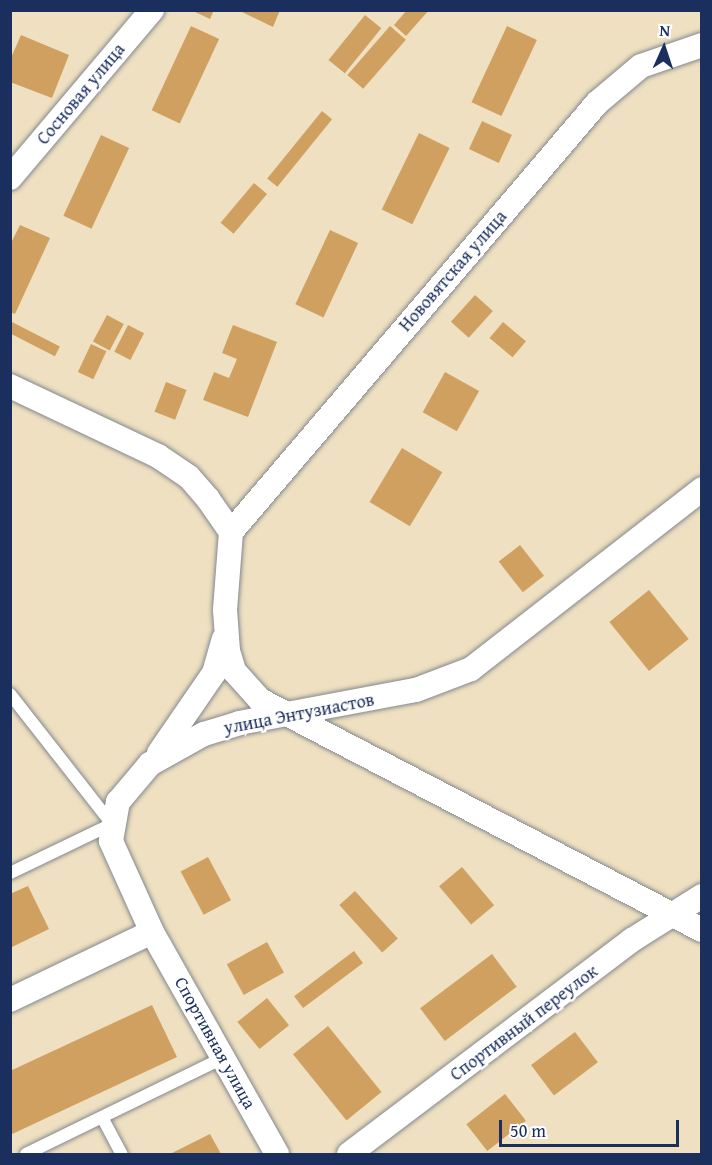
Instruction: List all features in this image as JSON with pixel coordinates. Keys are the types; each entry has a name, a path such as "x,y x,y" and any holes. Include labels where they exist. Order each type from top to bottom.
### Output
{"street":[{"name":"Сосновая улица","path":"10,177 152,10"},
{"name":"Нововятская улица","path":"231,532 597,103 641,66 702,45"},
{"path":"10,386 158,456 189,477 231,532 225,631 214,673 150,764"},
{"name":"улица Энтузиастов","path":"152,932 117,861 111,841 112,824 118,802 128,786 150,764 204,734 284,715 416,690 471,669 702,489"},
{"path":"225,631 234,671 260,700 284,715 702,930"},
{"name":"Спортивный переулок","path":"349,1155 632,940 702,896"},
{"path":"10,1000 152,932"},
{"name":"Спортивная улица","path":"152,932 277,1155"}],"lane":[{"path":"10,694 112,824 10,873"},
{"path":"26,1155 223,1058"},
{"path":"103,1119 122,1155"}],"building":[{"path":"191,10 214,10 210,19"},
{"path":"238,10 280,10 273,27"},
{"path":"407,10 429,10 406,36 394,25"},
{"path":"365,15 381,28 345,73 328,60"},
{"path":"191,26 219,39 180,123 152,110"},
{"path":"390,26 406,40 363,89 347,75"},
{"path":"507,26 537,40 501,116 472,102"},
{"path":"21,35 69,55 52,98 10,82 10,60"},
{"path":"322,111 332,119 277,187 267,179"},
{"path":"482,121 512,135 499,163 469,149"},
{"path":"419,133 450,148 412,224 382,209"},
{"path":"101,135 129,148 91,229 63,216"},
{"path":"254,183 267,194 234,234 221,223"},
{"path":"20,225 50,238 15,314 10,312 10,245"},
{"path":"330,230 358,243 323,317 295,304"},
{"path":"475,295 493,311 469,338 451,322"},
{"path":"107,315 124,324 110,350 93,341"},
{"path":"10,321 60,346 55,356 10,333"},
{"path":"503,322 526,341 512,357 490,338"},
{"path":"128,325 144,333 130,360 114,352"},
{"path":"233,325 277,342 248,417 203,400 214,372 229,378 237,359 222,353"},
{"path":"91,344 106,351 93,379 78,372"},
{"path":"445,372 479,391 457,431 423,412"},
{"path":"166,382 187,390 175,420 155,412"},
{"path":"402,448 442,472 410,526 370,502"},
{"path":"520,545 544,576 523,592 499,562"},
{"path":"649,590 689,639 649,671 609,622"},
{"path":"208,857 231,900 204,915 181,872"},
{"path":"462,867 494,905 471,925 439,886"},
{"path":"28,886 49,929 10,948 10,894"},
{"path":"355,891 398,939 382,953 339,905"},
{"path":"267,942 284,973 244,995 227,964"},
{"path":"354,951 363,963 303,1008 294,996"},
{"path":"492,954 517,987 445,1041 420,1008"},
{"path":"267,998 289,1025 259,1049 237,1022"},
{"path":"152,1005 177,1057 10,1135 10,1071"},
{"path":"328,1026 381,1092 347,1120 293,1054"},
{"path":"575,1032 598,1062 554,1095 531,1065"},
{"path":"505,1094 526,1121 487,1151 466,1124"},
{"path":"210,1134 221,1154 170,1154"}]}
